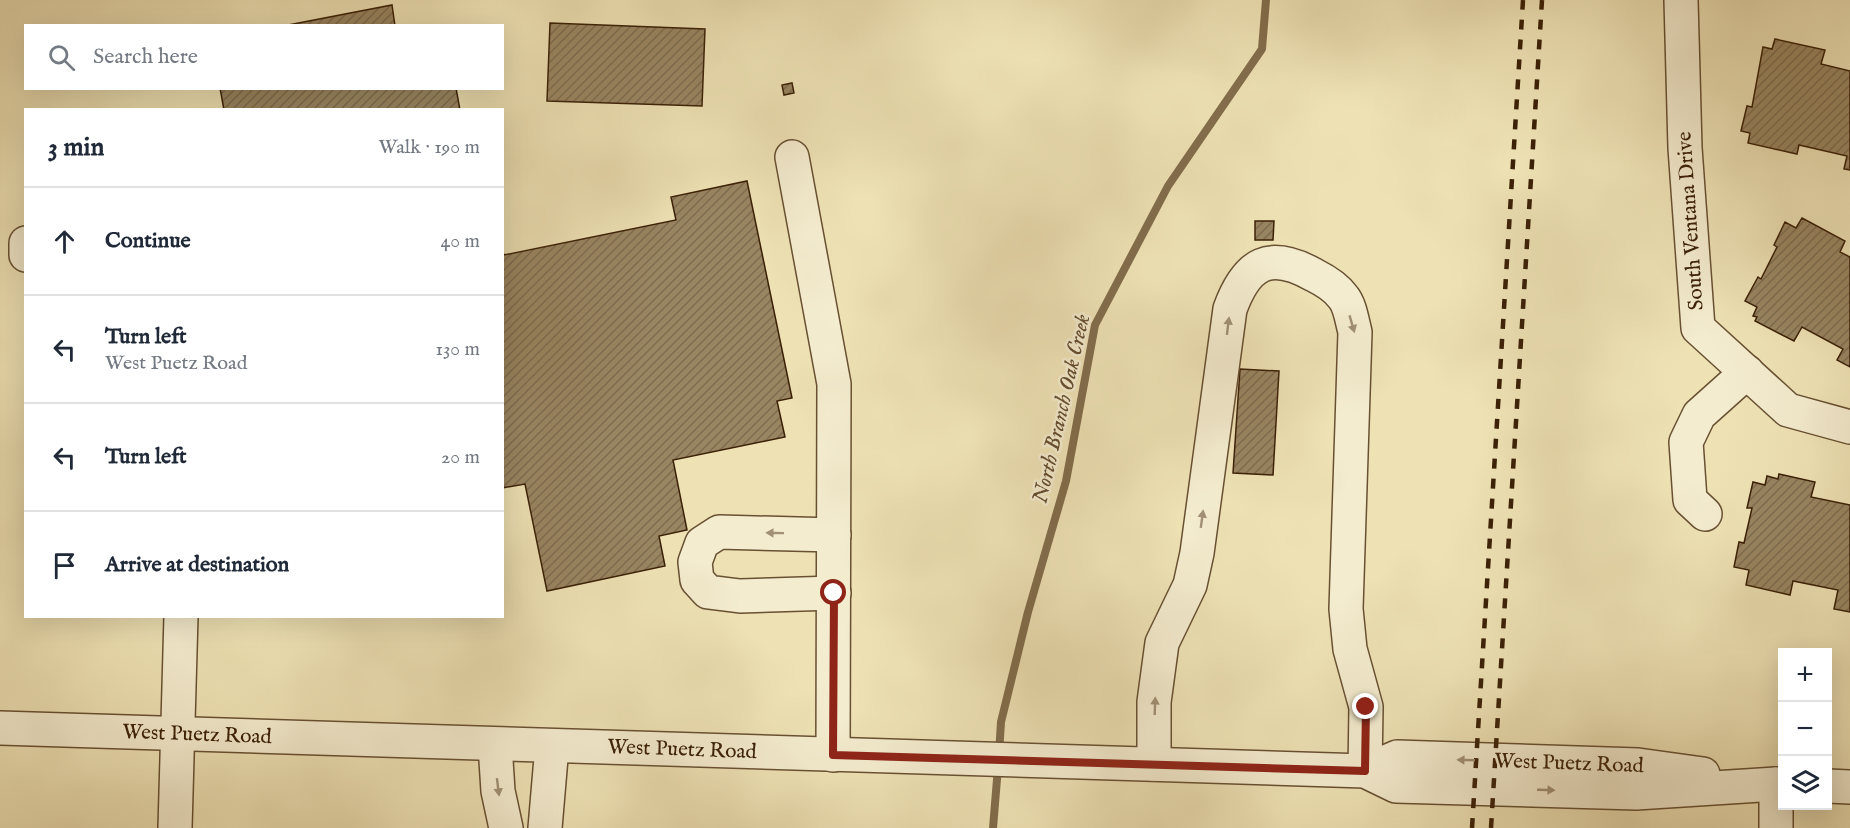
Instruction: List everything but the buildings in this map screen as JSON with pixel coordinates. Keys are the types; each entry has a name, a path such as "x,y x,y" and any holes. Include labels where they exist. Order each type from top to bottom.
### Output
{"street":[{"name":"South Ventana Drive","path":"1681,0 1685,148 1698,328 1788,410 1850,427"},
{"path":"792,157 834,384 833,755"},
{"path":"1154,764 1154,702 1162,643 1190,585 1197,553 1230,309 1239,284 1255,269 1275,261 1293,263 1327,282 1344,298 1355,332 1346,609 1350,649 1366,707 1365,771"},
{"path":"1705,514 1690,500 1686,442 1699,415 1747,372"},
{"path":"834,535 719,532 702,543 695,562 697,580 708,592 740,596 834,593"},
{"path":"175,828 181,618"},
{"name":"West Puetz Road","path":"0,728 1365,771 1396,786 1636,793 1778,784"},
{"path":"495,745 498,791 506,828"},
{"path":"545,828 552,746"},
{"path":"1832,786 1850,787"},
{"path":"1776,828 1778,799"}],"waterway":[{"name":"North Branch Oak Creek","path":"999,754 1001,722 1028,612 1066,481 1095,325 1168,186 1262,49 1266,0"},
{"name":"North Branch Oak Creek","path":"993,828 998,767"}],"railway":[{"path":"1472,828 1523,0"},
{"path":"1491,828 1542,0"}],"route":[{"path":"834,593 833,755 1365,771 1366,707"}]}
